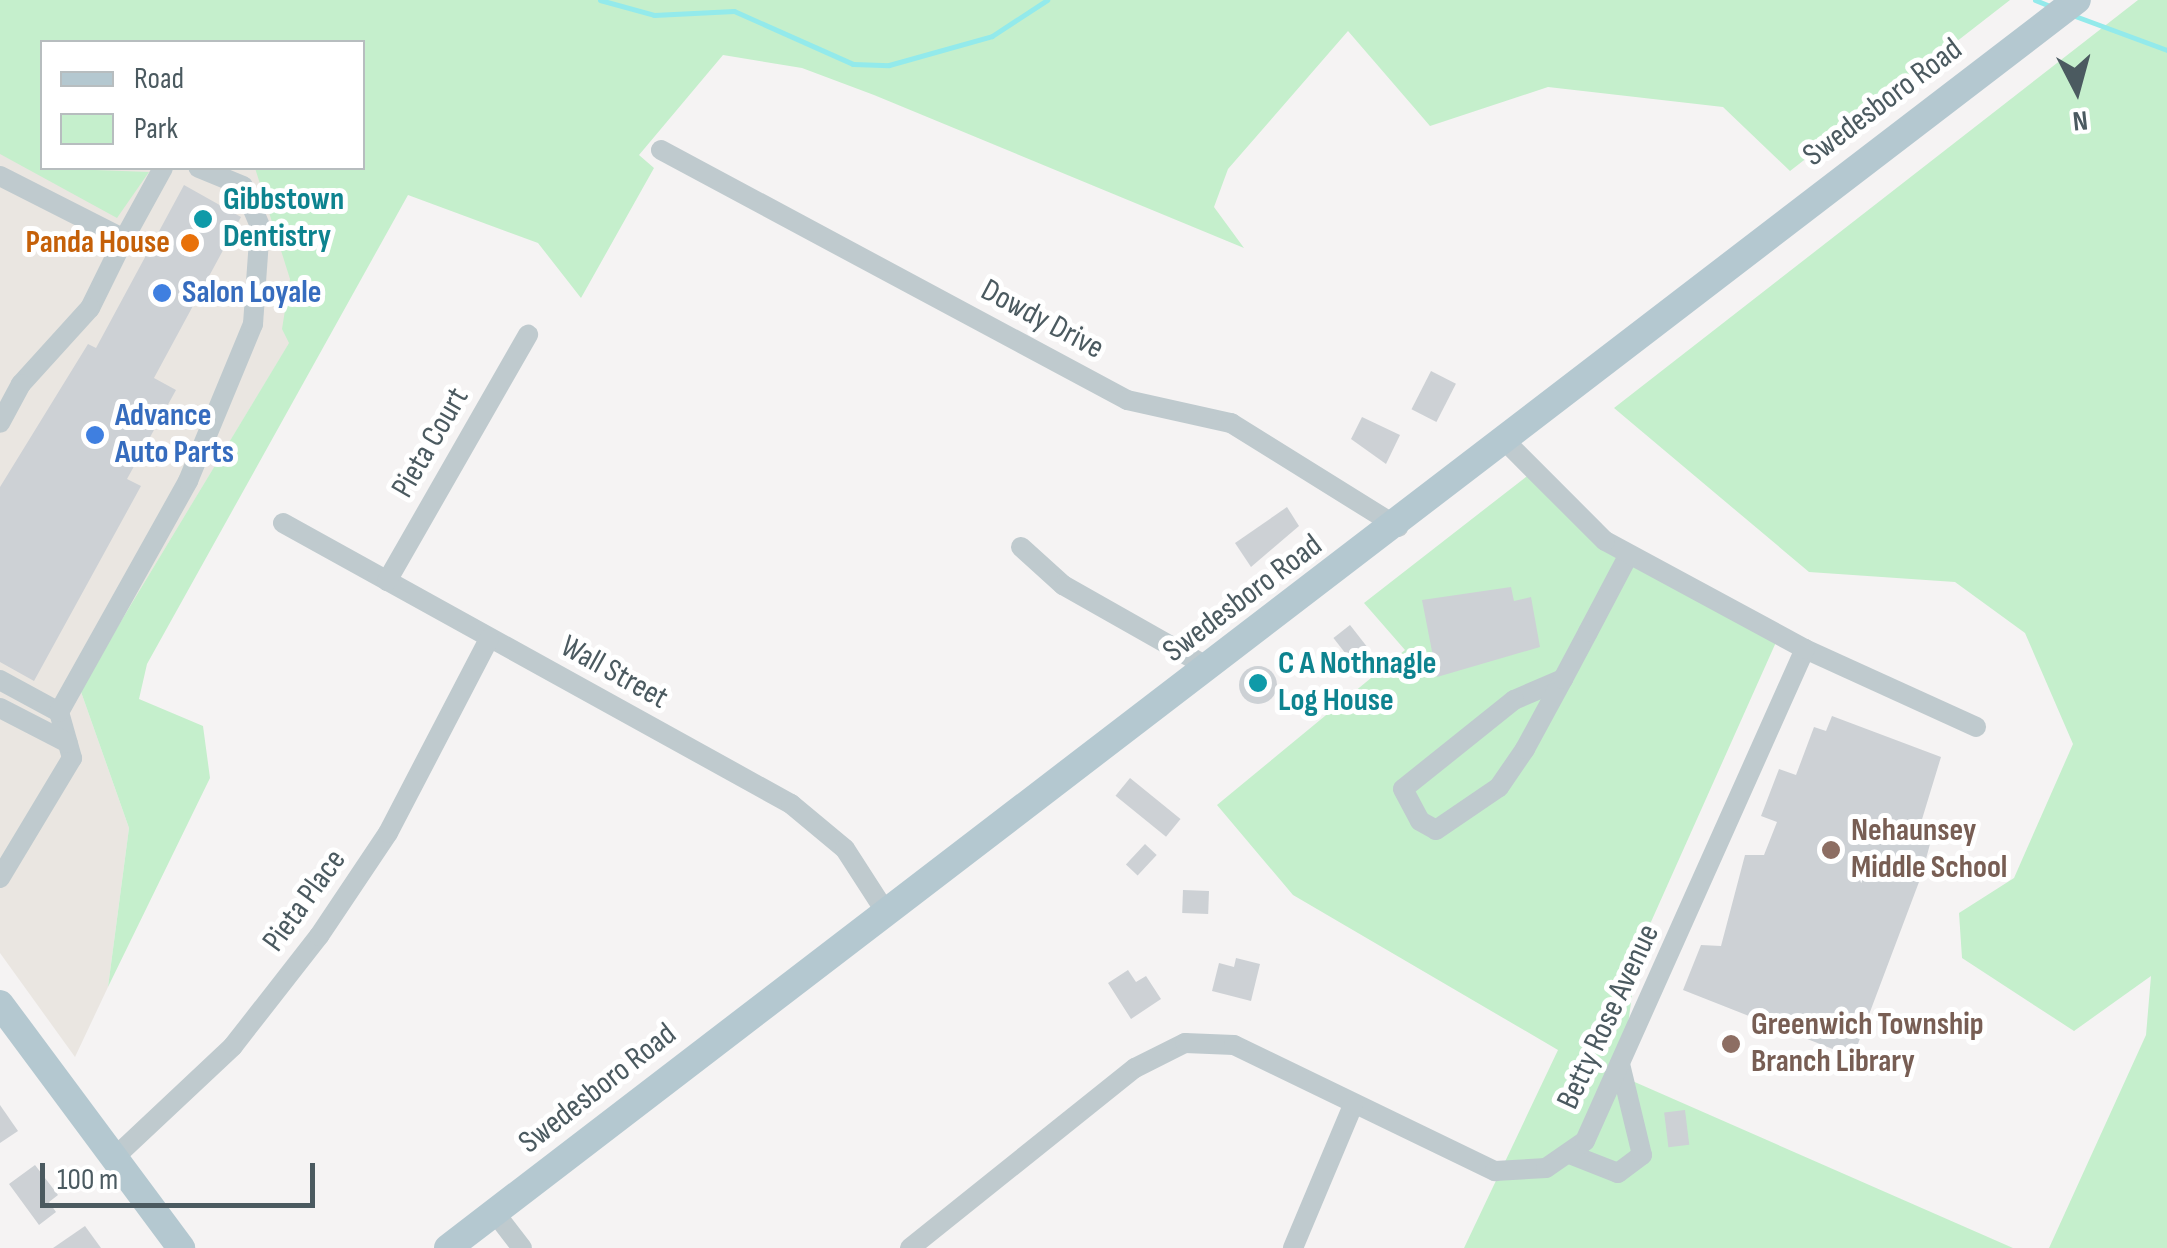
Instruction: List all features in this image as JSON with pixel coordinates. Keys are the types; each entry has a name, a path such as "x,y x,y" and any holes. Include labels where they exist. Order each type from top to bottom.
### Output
{"main road":[{"name":"Swedesboro Road","path":"448,1248 886,911 1398,526 2076,0"},
{"path":"0,1004 181,1248"}],"street":[{"name":"Dowdy Drive","path":"660,150 1127,400 1231,423 1398,526"},
{"path":"0,423 21,384 90,308 163,170"},
{"path":"59,712 188,482 253,324 260,226 243,186 203,170"},
{"path":"0,176 124,239"},
{"name":"Pieta Court","path":"387,581 528,335"},
{"path":"1505,442 1628,556 1805,649 1976,728"},
{"name":"Wall Street","path":"283,523 790,804 846,849 886,911"},
{"path":"1020,547 1063,585 1210,668"},
{"path":"1563,679 1514,700 1402,789 1420,820 1436,830 1499,787 1563,679 1628,556"},
{"name":"Pieta Place","path":"114,1157 233,1046 330,921 388,833 489,639"},
{"name":"Betty Rose Avenue","path":"910,1248 1135,1068 1185,1043 1234,1044 1496,1171 1546,1168 1572,1155 1620,1064 1805,649"},
{"path":"0,680 59,712 72,758 4,864"},
{"path":"0,708 68,743"},
{"path":"1572,1155 1618,1174 1642,1155 1620,1064"},
{"path":"1293,1248 1354,1105"},
{"path":"495,1213 522,1248"}],"shaded area":[{"path":"0,0 40,40 40,170 300,170 313,304 80,689 129,828 108,987 75,1057 0,953"}],"green space":[{"path":"0,0 2010,0 1790,171 1723,107 1548,87 1430,126 1348,31 1228,169 1214,207 1244,248 802,68 723,55 639,155 654,168 581,298 538,243 408,195 147,664 139,699 203,726 210,778 108,987 129,828 80,689 289,343 282,329 290,279 256,170 365,170 365,40 40,40 40,170 149,172 117,218 0,154"},
{"path":"2138,0 2167,0 2167,1248 2049,1248 2146,1035 2151,976 2074,1031 1962,958 1959,913 2014,878 2073,744 2025,633 1955,582 1809,572 1614,408"},
{"path":"1531,473 1622,559 1777,640 1638,951 1621,1076 2013,1248 1464,1248 1558,1050 1293,895 1217,805 1405,650 1364,603"}],"building":[{"path":"184,185 241,217 154,378 176,390 127,479 141,486 34,681 0,662 0,487 88,344 96,348"},
{"path":"1431,371 1456,384 1436,422 1411,409"},
{"path":"1362,417 1400,435 1386,464 1351,439"},
{"path":"1287,507 1299,526 1251,567 1235,543"},
{"path":"1511,587 1514,601 1531,597 1540,647 1437,677 1422,600"},
{"path":"1350,625 1371,652 1354,665 1333,638"},
{"name":"C A Nothnagle Log House","path":"1258,666 1271,672 1277,685 1271,698 1258,704 1245,698 1239,685 1245,672"},
{"path":"1832,716 1941,757 1916,839 1930,844 1922,874 1853,1057 1683,990 1701,945 1721,946 1745,855 1764,855 1777,822 1761,816 1779,769 1796,775 1814,727 1826,731"},
{"path":"1130,778 1181,819 1166,837 1116,796"},
{"path":"1145,844 1157,855 1138,875 1126,864"},
{"path":"1183,890 1209,891 1208,914 1182,913"},
{"path":"1236,958 1260,964 1251,1001 1212,991 1219,963 1234,967"},
{"path":"1128,970 1136,982 1146,976 1161,999 1131,1019 1108,983"},
{"path":"0,1105 18,1131 0,1143"},
{"path":"1685,1110 1689,1145 1668,1147 1664,1113"},
{"path":"35,1165 58,1195 49,1202 56,1212 39,1225 9,1184"},
{"path":"85,1226 101,1248 53,1248"}],"waterway":[{"path":"600,0 654,15 734,11 853,64 889,65 992,36 1047,0"},
{"path":"2035,0 2050,6"},
{"path":"2075,16 2167,50"}],"place":[{"name":"Gibbstown Dentistry","path":"203,219"},
{"name":"Panda House","path":"190,243"},
{"name":"Salon Loyale","path":"162,293"},
{"name":"Advance Auto Parts","path":"95,435"},
{"name":"C A Nothnagle Log House","path":"1258,683"},
{"name":"Nehaunsey Middle School","path":"1831,850"},
{"name":"Greenwich Township Branch Library","path":"1731,1044"}]}
